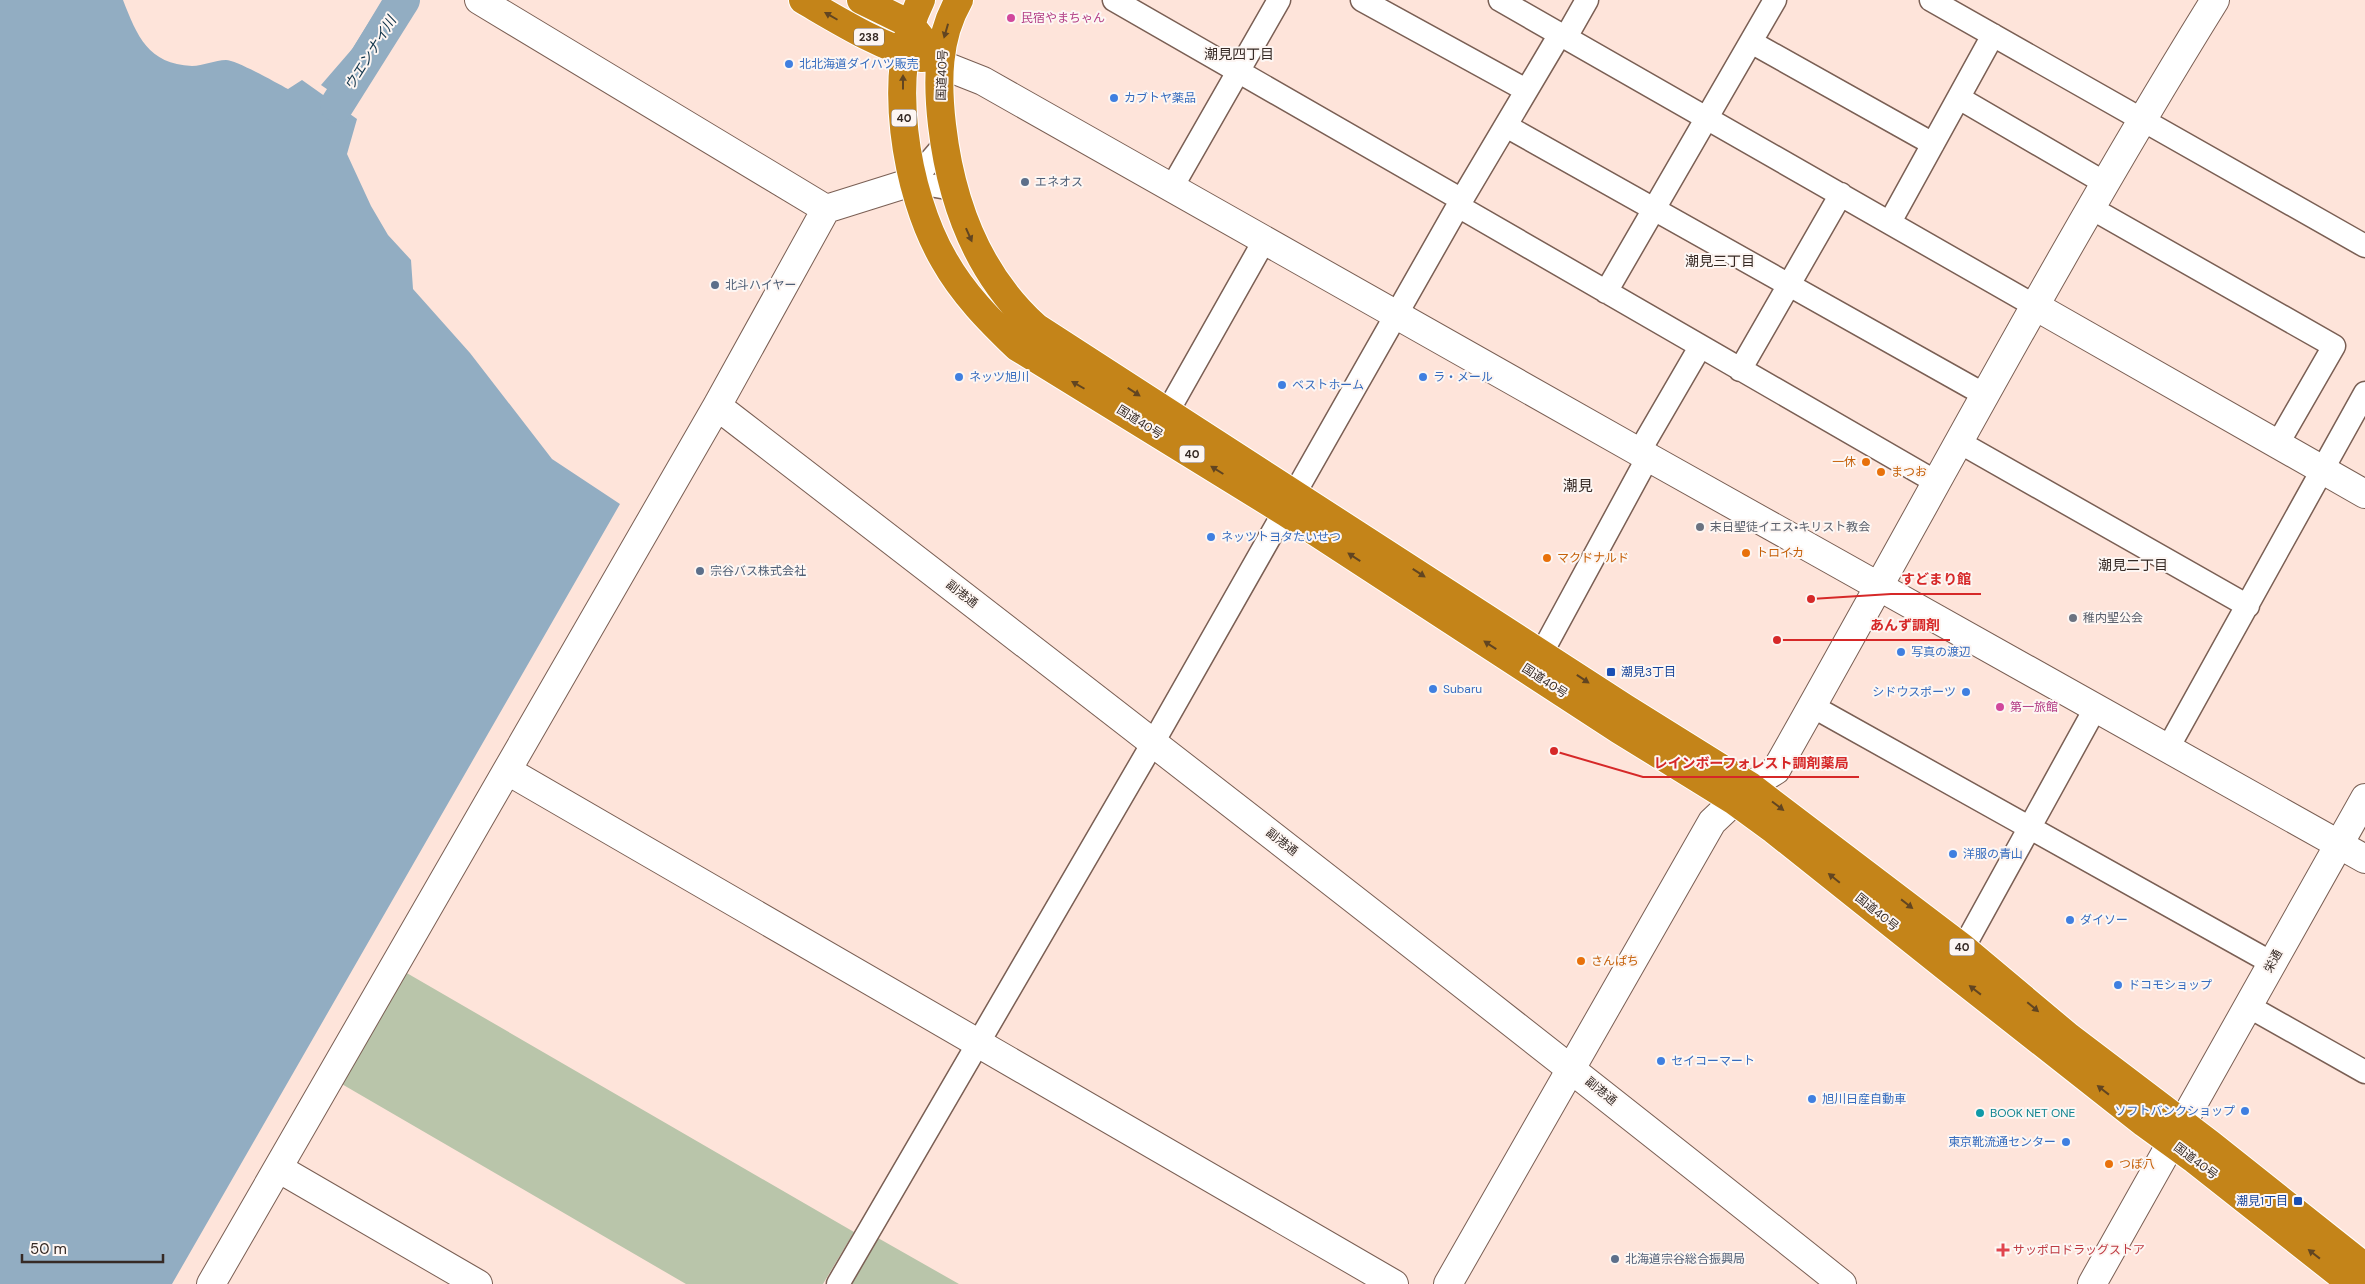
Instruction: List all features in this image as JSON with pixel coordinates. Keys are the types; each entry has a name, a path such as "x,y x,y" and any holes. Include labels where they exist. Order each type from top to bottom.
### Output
{"highway":[{"name":"238","path":"803,0 859,32 904,53 940,64"},
{"name":"238","path":"862,0 915,12 940,64"},
{"name":"国道40号","path":"960,0 944,35 940,64 940,111 944,145 953,189 970,238 1016,309 1052,339 1162,422 1742,793 1774,830 1957,959 2177,1134 2352,1284"},
{"name":"国道40号","path":"915,12 904,53 904,115 912,182 925,221 943,260 963,289 989,320 1017,347 1162,422"},
{"name":"国道40号","path":"2177,1134 2365,1267"}],"street":[{"path":"479,0 826,209"},
{"path":"1115,0 1460,203 1606,292 1936,482"},
{"path":"1171,189 1279,0"},
{"path":"1362,0 1526,90"},
{"path":"1500,0 2365,494"},
{"path":"838,1284 1154,742 1460,203 1526,90 1587,0"},
{"path":"1606,292 1775,0"},
{"path":"1931,0 2365,246"},
{"path":"1448,1284 1712,822 1742,793 1776,770 1878,584 2105,183 2141,120 2215,0"},
{"path":"1890,222 1993,36"},
{"path":"1751,42 1933,144"},
{"path":"940,64 983,81 1396,316 1878,584 2365,859"},
{"path":"1959,98 2105,183"},
{"path":"1506,126 1985,395"},
{"path":"912,182 944,145"},
{"path":"211,1284 717,406 826,209 912,182 953,189"},
{"path":"1740,370 1841,194"},
{"path":"2091,208 2334,346 2277,445"},
{"path":"1162,422 1264,241"},
{"path":"1537,662 1700,347"},
{"path":"2168,748 2365,393"},
{"name":"副港通","path":"717,406 1154,742 1572,1068 1842,1284"},
{"path":"1959,442 2248,606"},
{"path":"1812,706 2272,963"},
{"path":"1957,959 2096,707"},
{"path":"508,770 1394,1284"},
{"name":"栄通","path":"2092,1284 2365,798"},
{"path":"2248,1006 2365,1072"},
{"path":"278,1168 478,1284"}],"green space":[{"path":"405,972 854,1232 823,1284 686,1284 340,1083"},
{"path":"878,1238 959,1284 851,1284"}],"water":[{"path":"0,0 123,0 139,36 146,46 165,60 192,66 222,60 231,61 257,72 288,89 302,80 357,119 347,154 371,206 388,235 411,260 413,289 470,353 552,459 620,504 172,1284 0,1284"},
{"path":"382,0 416,0 350,105 321,85 353,48"}],"waterway":[{"name":"ウエンナイ川","path":"337,105 403,0"}],"place":[{"name":"民宿やまちゃん","path":"1011,18"},
{"name":"北北海道ダイハツ販売","path":"789,64"},
{"name":"カブトヤ薬品","path":"1114,98"},
{"name":"エネオス","path":"1025,182"},
{"name":"北斗ハイヤー","path":"715,285"},
{"name":"ネッツ旭川","path":"959,377"},
{"name":"ラ・メール","path":"1423,377"},
{"name":"ベストホーム","path":"1282,385"},
{"name":"一休","path":"1866,462"},
{"name":"まつお","path":"1881,472"},
{"name":"末日聖徒イエス•キリスト教会","path":"1700,527"},
{"name":"ネッツトヨタたいせつ","path":"1211,537"},
{"name":"トロイカ","path":"1746,553"},
{"name":"マクドナルド","path":"1547,558"},
{"name":"宗谷バス株式会社","path":"700,571"},
{"name":"すどまり館","path":"1811,599"},
{"name":"稚内聖公会","path":"2073,618"},
{"name":"あんず調剤","path":"1777,640"},
{"name":"写真の渡辺","path":"1901,652"},
{"name":"潮見3丁目","path":"1611,672"},
{"name":"Subaru","path":"1433,689"},
{"name":"シドウスポーツ","path":"1966,692"},
{"name":"第一旅館","path":"2000,707"},
{"name":"レインボーフォレスト調剤薬局","path":"1554,751"},
{"name":"洋服の青山","path":"1953,854"},
{"name":"ダイソー","path":"2070,920"},
{"name":"さんぱち","path":"1581,961"},
{"name":"ドコモショップ","path":"2118,985"},
{"name":"セイコーマート","path":"1661,1061"},
{"name":"旭川日産自動車","path":"1812,1099"},
{"name":"ソフトバンクショップ","path":"2245,1111"},
{"name":"BOOK NET ONE","path":"1980,1113"},
{"name":"東京靴流通センター","path":"2066,1142"},
{"name":"つぼ八","path":"2109,1164"},
{"name":"潮見1丁目","path":"2298,1201"},
{"name":"サッポロドラッグストア","path":"2003,1250"},
{"name":"北海道宗谷総合振興局","path":"1615,1259"}],"district":[{"name":"潮見四丁目","path":"1239,54"},
{"name":"潮見三丁目","path":"1720,261"},
{"name":"潮見","path":"1578,486"},
{"name":"潮見二丁目","path":"2133,565"}]}
